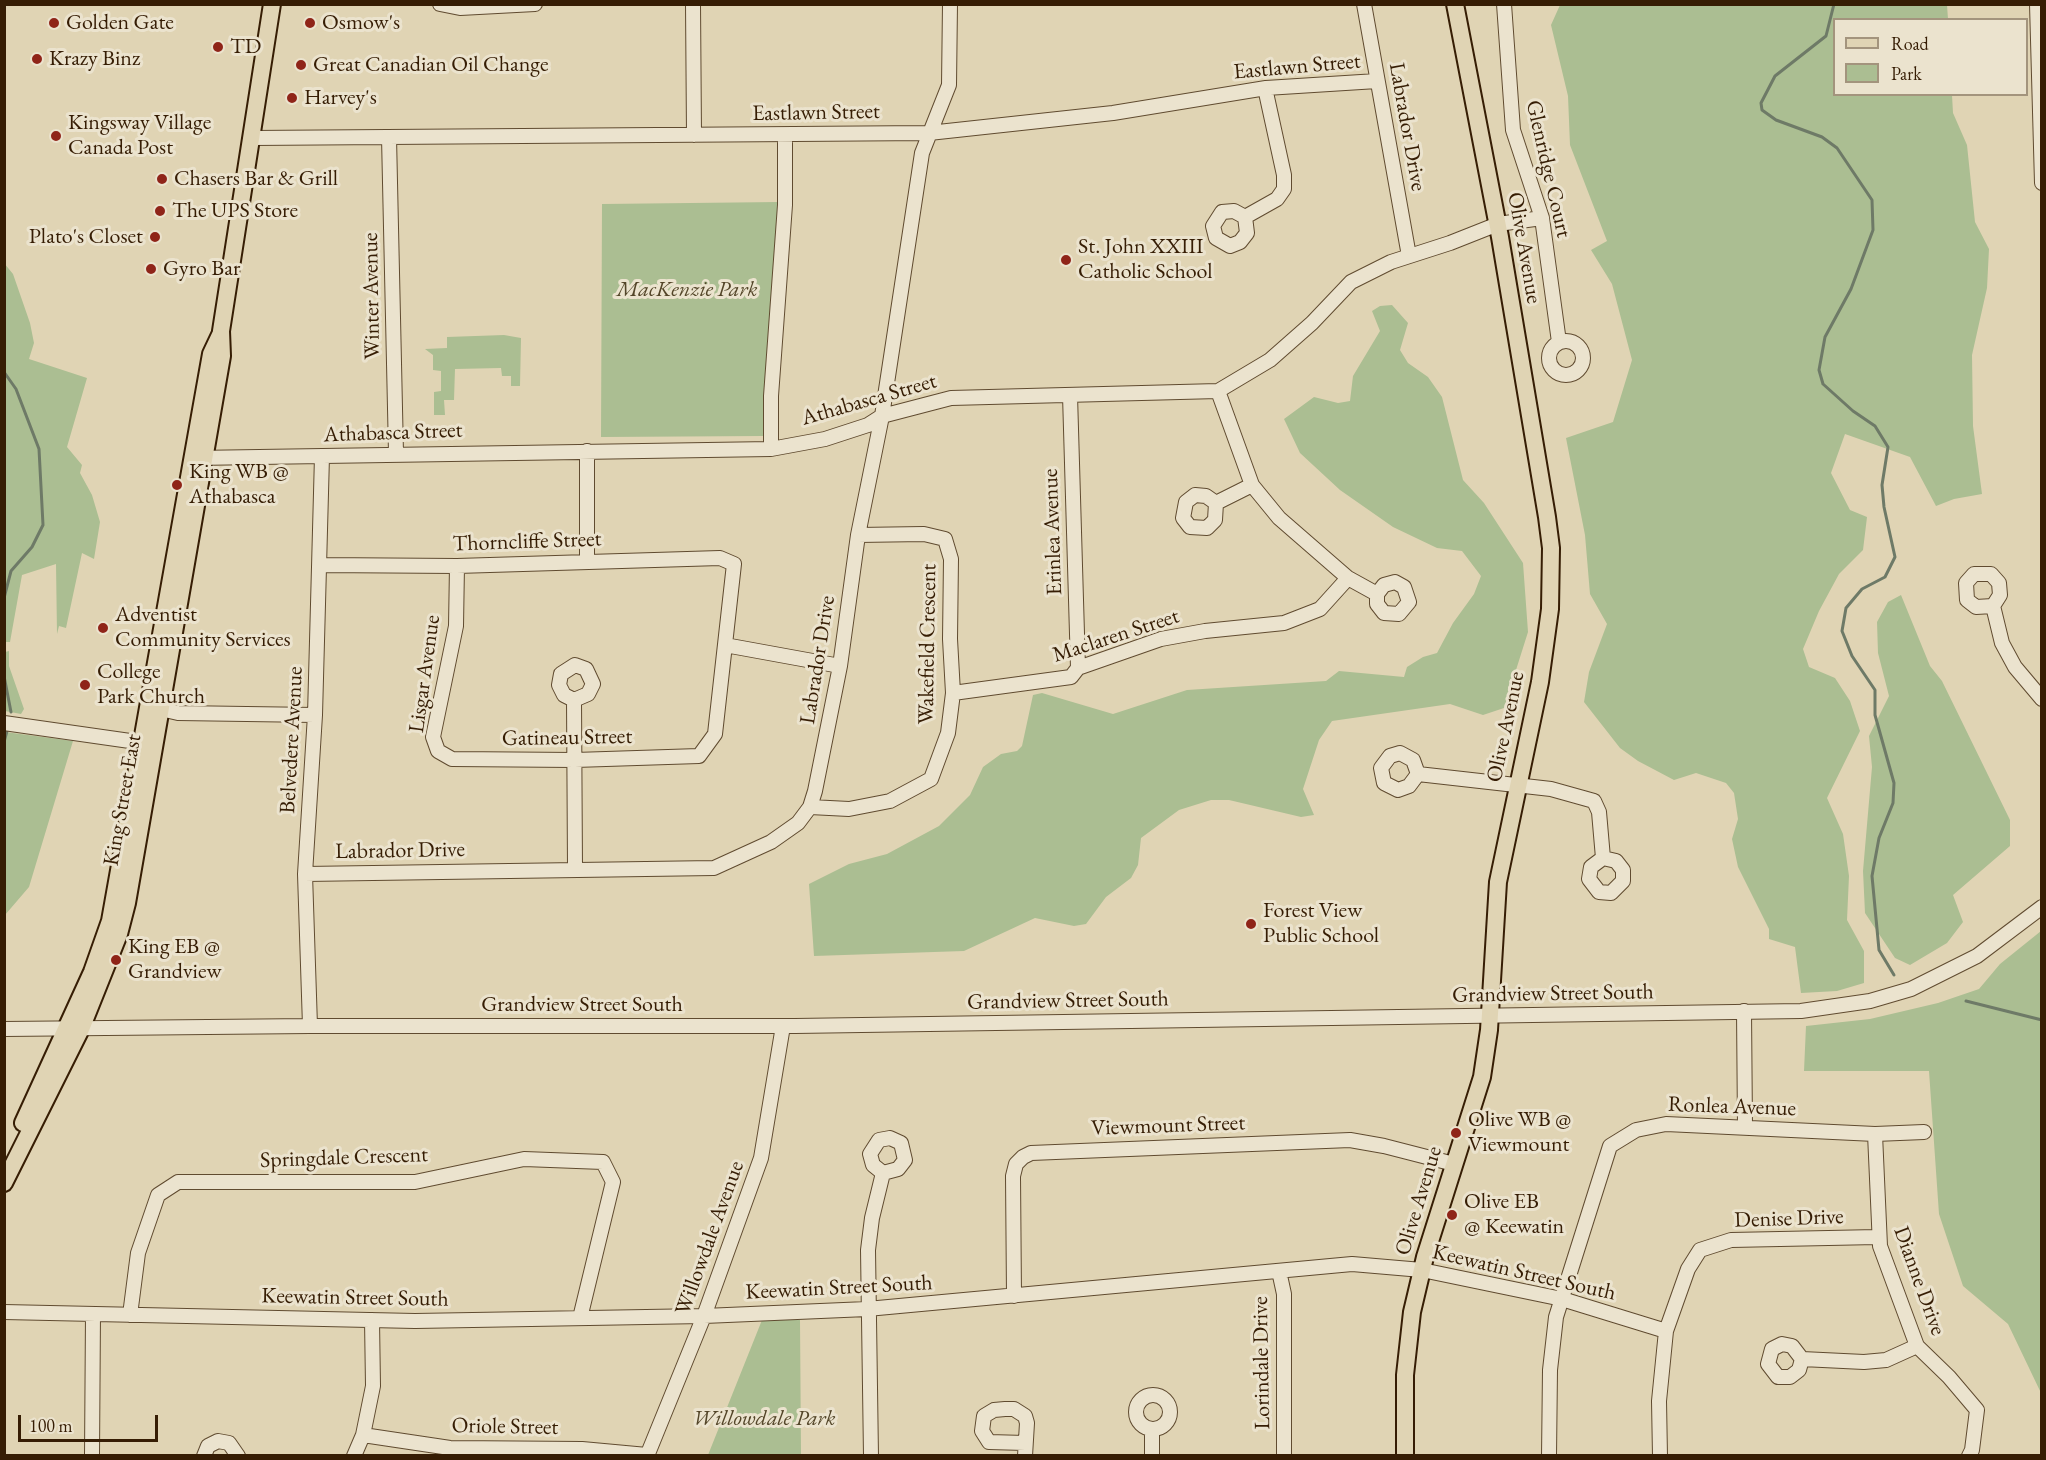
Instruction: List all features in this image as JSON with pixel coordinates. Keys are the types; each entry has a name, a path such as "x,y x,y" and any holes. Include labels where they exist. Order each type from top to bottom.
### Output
{"main road":[{"name":"King Street East","path":"4,1183 74,1029 110,921 150,744 199,458 211,354 221,331 272,4"},
{"name":"Olive Avenue","path":"1405,1455 1406,1357 1422,1270 1482,1077 1490,1016 1498,882 1546,648 1551,557 1547,517 1498,224 1455,4"},
{"name":"King Street East","path":"4,1159 74,1029"}],"street":[{"path":"440,4 460,8 535,4"},
{"path":"693,4 694,135"},
{"name":"Labrador Drive","path":"305,874 575,868 714,868 771,842 798,823 810,807 840,666 858,535 882,416 922,153 949,85 950,4"},
{"name":"Labrador Drive","path":"1364,4 1409,256"},
{"name":"Glenridge Court","path":"1504,4 1513,130 1542,218 1559,342"},
{"path":"2037,4 2042,183"},
{"name":"Eastlawn Street","path":"252,138 929,133 1113,113 1265,88 1377,81"},
{"path":"1245,217 1277,199 1284,189 1284,175 1265,88"},
{"path":"771,449 771,396 785,205 785,135"},
{"name":"Winter Avenue","path":"389,137 396,453"},
{"name":"Athabasca Street","path":"199,458 396,453 771,449 825,439 868,425 882,416 951,398 1218,391 1270,360 1351,282 1409,256 1498,224 1542,218"},
{"path":"1218,391 1252,485 1279,518 1348,578 1377,594"},
{"name":"Erinlea Avenue","path":"1070,395 1078,668"},
{"path":"587,451 587,560"},
{"name":"Belvedere Avenue","path":"310,1026 305,874 315,715 321,456"},
{"path":"1216,503 1252,485"},
{"name":"Wakefield Crescent","path":"810,807 849,809 890,801 931,779 948,733 953,693 951,559 945,539 924,534 858,535"},
{"name":"Thorncliffe Street","path":"320,566 457,566 587,560 720,558 734,564 725,645"},
{"name":"Lisgar Avenue","path":"438,751 433,737 456,626 457,566"},
{"name":"Maclaren Street","path":"953,693 1071,677 1078,668 1161,639 1205,631 1284,623 1306,616 1330,600 1348,578"},
{"path":"1993,606 2002,643 2015,667 2042,699"},
{"path":"725,645 840,666"},
{"name":"Gatineau Street","path":"438,751 452,759 575,760 699,756 715,734 725,645"},
{"path":"574,700 575,868"},
{"path":"156,708 178,713 315,715"},
{"path":"4,723 150,744"},
{"path":"1418,774 1551,789 1594,801 1599,812 1603,858"},
{"name":"Grandview Street South","path":"4,1029 310,1026 783,1026 1490,1016 1836,1008 1870,1002 1911,989 1977,956 2042,907"},
{"path":"1744,1011 1745,1127"},
{"name":"Willowdale Avenue","path":"647,1455 704,1316 761,1158 783,1026"},
{"name":"Ronlea Avenue","path":"1549,1455 1550,1370 1556,1317 1610,1146 1636,1130 1666,1124 1875,1134 1924,1132"},
{"name":"Dianne Drive","path":"1875,1134 1877,1237 1917,1346 1949,1377 1977,1410 1972,1450 1969,1455"},
{"name":"Viewmount Street","path":"1014,1296 1013,1176 1016,1164 1023,1156 1031,1153 1350,1140 1454,1164"},
{"name":"Springdale Crescent","path":"130,1315 138,1252 158,1195 178,1182 415,1182 524,1159 603,1162 613,1182 580,1318"},
{"path":"871,1455 867,1309 868,1250 872,1218 883,1173"},
{"name":"Denise Drive","path":"1660,1455 1659,1401 1666,1331 1688,1269 1700,1251 1731,1240 1877,1237"},
{"name":"Keewatin Street South","path":"4,1312 372,1320 704,1316 867,1309 1352,1264 1422,1270 1562,1299 1666,1331"},
{"name":"Lorindale Drive","path":"1279,1271 1284,1294 1284,1455"},
{"path":"92,1455 93,1314"},
{"path":"354,1455 363,1435 373,1386 372,1320"},
{"path":"1802,1359 1886,1360 1917,1346"},
{"path":"1152,1430 1152,1455"},
{"name":"Oriole Street","path":"363,1435 450,1448 582,1449 647,1455"},
{"path":"204,1455 208,1446 218,1441 229,1443 238,1455"}],"green space":[{"path":"1560,5 1947,5 1948,18 1833,18 1833,96 1952,96 1953,113 1967,145 1975,222 1989,249 1987,288 1972,355 1973,426 1982,494 1954,499 1936,506 1910,457 1845,434 1831,473 1850,510 1867,517 1863,550 1839,574 1819,611 1803,649 1809,667 1835,678 1850,701 1860,731 1827,798 1843,834 1849,876 1847,920 1864,951 1864,983 1837,991 1801,993 1795,947 1769,939 1769,929 1738,867 1732,839 1738,819 1734,793 1726,783 1696,773 1674,780 1638,761 1620,748 1584,702 1589,672 1607,624 1590,594 1585,535 1566,438 1613,422 1632,360 1612,284 1591,250 1607,241 1570,145 1568,96 1551,25"},
{"name":"MacKenzie Park","path":"779,202 763,436 601,437 602,204"},
{"path":"4,263 13,274 30,323 34,343 29,359 87,378 67,447 82,465 80,473 92,495 100,522 94,559 82,553 66,628 59,626 57,634 56,564 22,575 10,642 5,642"},
{"path":"1392,305 1408,323 1400,350 1408,363 1428,377 1442,397 1463,480 1484,503 1523,563 1528,632 1504,708 1483,715 1450,704 1332,721 1319,740 1303,789 1314,815 1301,817 1229,800 1211,800 1179,810 1141,838 1138,865 1131,878 1106,897 1086,924 1074,926 1035,918 964,951 814,956 809,884 849,864 887,854 939,826 970,795 983,767 1001,754 1017,751 1022,746 1033,695 1042,693 1113,714 1187,690 1326,681 1339,671 1404,677 1407,667 1423,657 1437,653 1453,623 1474,594 1481,576 1462,551 1437,548 1393,527 1340,490 1300,453 1284,419 1314,397 1338,403 1350,401 1353,376 1380,331 1372,311 1380,306"},
{"path":"504,335 521,338 520,386 511,386 511,376 502,376 501,368 455,369 454,400 444,400 445,415 434,415 434,392 441,391 441,371 433,370 433,355 425,349 447,348 447,337"},
{"path":"1901,595 1930,666 1942,681 2010,820 2010,846 1953,895 1963,922 1947,943 1910,965 1895,958 1865,913 1863,871 1872,767 1869,736 1889,696 1878,653 1877,622 1888,602"},
{"path":"9,651 9,666 24,709 21,714 5,711 5,652"},
{"path":"5,732 73,741 29,887 5,915"},
{"path":"2041,931 2041,1393 2008,1324 1963,1286 1939,1214 1929,1071 1804,1071 1806,1026 1870,1019 1938,1003 1979,989 2000,964"},
{"name":"Willowdale Park","path":"762,1320 800,1320 801,1455 708,1455"}],"waterway":[{"path":"1834,4 1826,36 1775,76 1761,103 1762,110 1776,120 1822,137 1837,148 1872,200 1873,230 1851,289 1825,337 1819,370 1823,384 1853,411 1875,426 1888,447 1882,485 1884,507 1895,557 1885,577 1862,589 1846,608 1842,631 1852,656 1875,690 1875,715 1894,783 1893,803 1879,838 1872,876 1879,950 1894,975"},
{"path":"4,372 16,389 39,449 43,525 32,547 11,571 4,598"},
{"path":"4,676 11,712"},
{"path":"4,742 7,731"},
{"path":"1966,1001 2042,1020"}],"place":[{"name":"Golden Gate","path":"54,23"},
{"name":"Osmow's","path":"310,23"},
{"name":"TD","path":"218,47"},
{"name":"Krazy Binz","path":"37,59"},
{"name":"Great Canadian Oil Change","path":"301,65"},
{"name":"Harvey's","path":"292,98"},
{"name":"Kingsway Village Canada Post","path":"56,136"},
{"name":"Chasers Bar & Grill","path":"162,179"},
{"name":"The UPS Store","path":"160,211"},
{"name":"Plato's Closet","path":"155,237"},
{"name":"St. John XXIII Catholic School","path":"1066,260"},
{"name":"Gyro Bar","path":"151,269"},
{"name":"King WB @ Athabasca","path":"177,485"},
{"name":"Adventist Community Services","path":"103,628"},
{"name":"College Park Church","path":"85,685"},
{"name":"Forest View Public School","path":"1251,924"},
{"name":"King EB @ Grandview","path":"116,960"},
{"name":"Olive WB @ Viewmount","path":"1456,1133"},
{"name":"Olive EB @ Keewatin","path":"1452,1215"}]}
